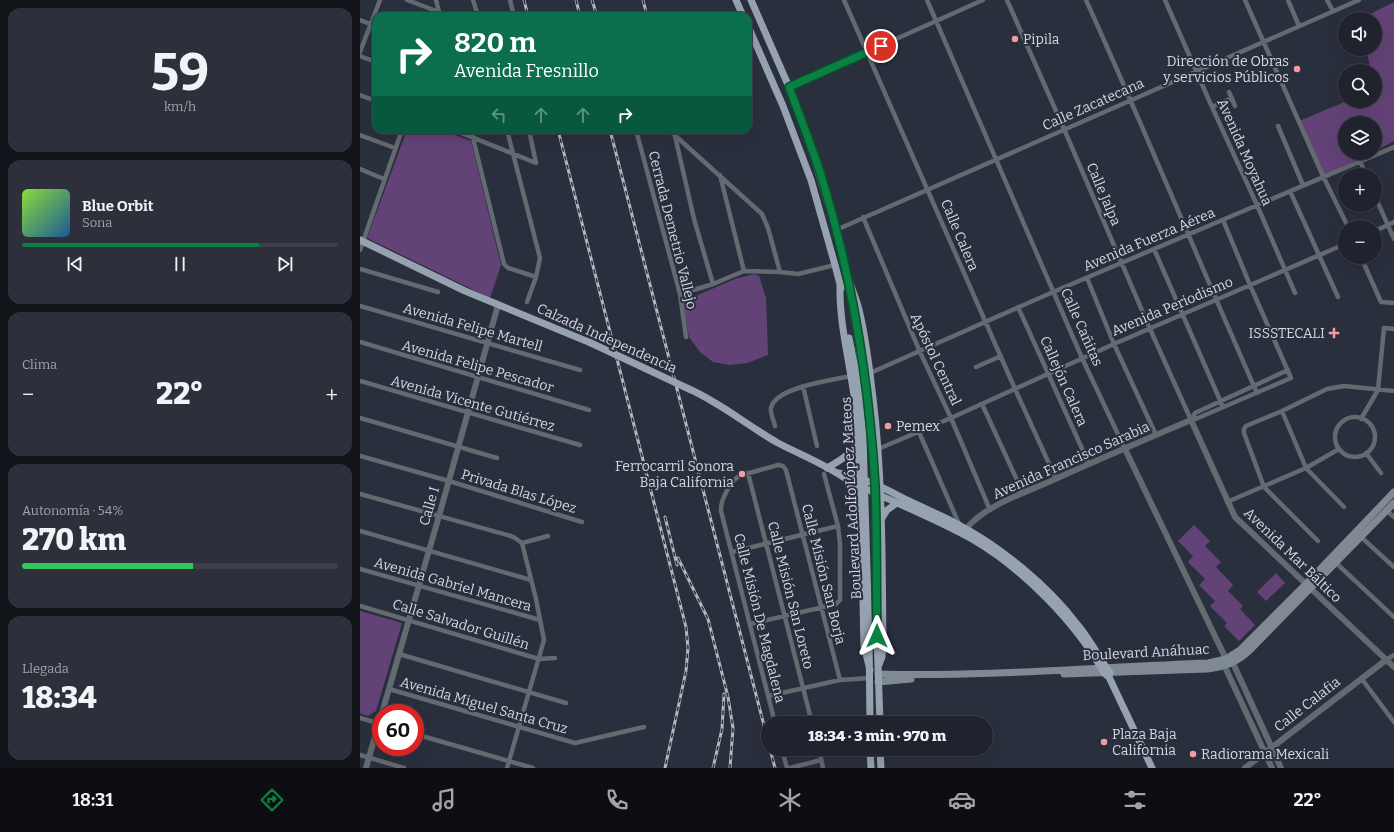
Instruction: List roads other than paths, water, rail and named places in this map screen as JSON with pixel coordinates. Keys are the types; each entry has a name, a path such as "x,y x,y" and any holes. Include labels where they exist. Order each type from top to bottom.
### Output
{"main road":[{"path":"736,0 741,12"},
{"name":"Boulevard Adolfo López Mateos","path":"751,0 789,87 821,176 847,274 856,327 868,410 875,484 873,636 870,670 870,716"},
{"name":"Boulevard Adolfo López Mateos","path":"752,35 770,74 811,180 840,285 858,384 863,436 873,636 878,671 880,716"},
{"name":"Calzada Independencia","path":"361,240 465,291 591,343 703,395 778,443 826,471 848,474 881,496 973,539 1025,578 1049,601 1076,632 1106,672"},
{"path":"847,274 858,306 870,373 881,487 883,646 878,671"},
{"path":"840,285 840,308 851,376 858,442 861,502 864,646 870,670"},
{"path":"826,471 850,453 858,442"},
{"name":"Calzada Independencia","path":"836,472 846,479 881,487 959,525 989,543 1029,573 1077,624 1106,672 1152,768"},
{"path":"880,477 896,495"},
{"path":"846,479 861,502"},
{"name":"Boulevard Anáhuac","path":"878,682 903,679 1207,669 1226,663 1233,663 1244,655 1358,534 1394,492"},
{"path":"881,520 885,512 897,503"},
{"name":"Boulevard Anáhuac","path":"1358,534 1394,503"},
{"name":"Boulevard Anáhuac","path":"1226,663 1308,586"},
{"name":"Boulevard Anáhuac","path":"878,671 938,674 1106,672"},
{"path":"870,756 871,768"},
{"path":"880,756 881,768"}],"street":[{"path":"377,12 380,0"},
{"path":"407,0 434,12"},
{"path":"436,0 439,12"},
{"path":"473,0 477,12"},
{"path":"510,0 513,12"},
{"name":"Calle Calera","path":"844,0 1056,479"},
{"name":"Calle Cañitas","path":"927,0 1082,358 1226,663 1272,768"},
{"path":"789,87 983,0"},
{"name":"Calle Jalpa","path":"1007,0 1191,420"},
{"path":"1086,0 1257,392"},
{"name":"Avenida Moyahua","path":"1165,0 1295,293"},
{"path":"1245,0 1323,176 1345,220"},
{"path":"1288,0 1300,26"},
{"path":"1328,0 1333,11"},
{"name":"Calle Zacatecana","path":"836,230 1130,99 1359,0"},
{"path":"360,20 372,25"},
{"path":"360,52 372,27"},
{"path":"360,56 372,60"},
{"path":"1229,92 1235,106"},
{"path":"360,95 372,100"},
{"path":"1212,107 1232,98"},
{"path":"1278,126 1303,185"},
{"path":"360,250 361,240 400,134"},
{"path":"465,134 536,163 530,134"},
{"path":"472,134 504,264 508,268 536,278"},
{"path":"507,134 540,258 536,278 527,302"},
{"name":"Cerrada Demetrio Vallejo","path":"637,134 680,294 686,337"},
{"path":"360,135 395,148"},
{"path":"675,135 762,214 768,228 780,272"},
{"path":"675,135 694,219 713,284"},
{"name":"Avenida Fuerza Aérea","path":"870,373 1018,307 1394,147"},
{"path":"1360,161 1363,168"},
{"path":"360,169 384,179"},
{"path":"720,175 744,271"},
{"path":"1290,191 1338,297"},
{"path":"1382,212 1394,239"},
{"name":"Apóstol Central","path":"863,217 920,352 951,418 990,510"},
{"path":"1223,220 1288,370"},
{"path":"1382,228 1394,222"},
{"name":"Avenida Periodismo","path":"878,449 951,418 1082,358 1338,247"},
{"path":"1154,249 1223,408"},
{"path":"1365,264 1381,302 1394,303"},
{"path":"680,294 713,284 744,271 798,274 835,265"},
{"path":"360,269 438,292"},
{"path":"1087,278 1114,344 1156,435"},
{"name":"Calle I","path":"384,704 429,552 498,304"},
{"name":"Avenida Felipe Martell","path":"360,306 580,370"},
{"name":"Callejón Calera","path":"1018,307 1089,464"},
{"path":"1361,419 1378,390 1384,328 1394,329"},
{"name":"Avenida Felipe Pescador","path":"360,342 589,410"},
{"path":"976,367 1001,356"},
{"name":"Avenida Francisco Sarabia","path":"966,529 974,520 990,510 1024,493 1291,378 1288,370 1195,413 1191,420"},
{"path":"775,426 771,408 774,402 789,391 803,386 851,376"},
{"name":"Avenida Vicente Gutiérrez","path":"360,381 580,446"},
{"path":"803,386 817,446"},
{"path":"1318,540 1264,487 1244,434 1244,429 1246,426 1282,411 1327,389 1344,386 1394,391"},
{"path":"982,404 1024,493"},
{"path":"1282,411 1306,468 1344,507"},
{"path":"360,418 497,458"},
{"path":"1349,418 1361,419 1371,426 1374,438 1373,444 1366,454 1361,456 1348,456 1339,449 1336,444 1335,437 1338,425 1349,418"},
{"name":"Avenida Mar Báltico","path":"1191,420 1235,517 1394,667"},
{"path":"919,432 959,525"},
{"path":"1227,502 1306,468 1339,449"},
{"path":"1366,454 1381,473"},
{"name":"Privada Blas López","path":"360,456 449,481 582,522"},
{"name":"Calle Misión San Borja","path":"748,473 781,465 788,474 802,536 840,680"},
{"path":"750,624 836,604 839,602 840,544 838,526 826,471"},
{"name":"Calle Misión De Magdalena","path":"748,473 736,478 723,498 720,508 773,716"},
{"name":"Calle Misión San Loreto","path":"748,473 810,716"},
{"path":"360,494 511,536 522,544 544,640 507,768"},
{"path":"1387,510 1394,517"},
{"path":"732,552 838,526"},
{"path":"360,531 531,580"},
{"path":"1358,534 1394,567"},
{"path":"522,544 548,536"},
{"path":"1333,560 1394,617"},
{"name":"Avenida Gabriel Mancera","path":"360,569 540,620"},
{"name":"Calle Salvador Guillén","path":"360,606 539,659 555,658"},
{"path":"399,654 529,693 566,702"},
{"path":"1386,660 1394,655"},
{"name":"Calle Calafia","path":"1245,768 1386,660"},
{"path":"1233,663 1281,768"},
{"path":"768,696 840,680 870,678"},
{"path":"1361,678 1394,722"},
{"name":"Avenida Miguel Santa Cruz","path":"389,689 578,743 644,727"},
{"path":"360,718 372,722"},
{"path":"424,737 533,768"},
{"name":"Calle I","path":"366,768 372,749"},
{"path":"360,755 404,768"},
{"path":"784,756 788,768 822,760"},
{"path":"821,756 823,768"}],"railway":[{"path":"524,0 527,12"},
{"path":"576,0 579,12"},
{"path":"592,0 596,12"},
{"path":"643,0 646,12"},
{"path":"559,134 686,627 688,648 686,671 665,768"},
{"path":"611,134 762,716"},
{"path":"665,517 677,565"},
{"path":"678,558 708,619 728,697 733,728 730,768"},
{"path":"713,768 722,729 724,694"},
{"path":"772,756 775,768"}],"place":[{"name":"Pipila","path":"1015,39"},
{"name":"Dirección de Obras y servicios Públicos","path":"1297,69"},
{"name":"ISSSTECALI","path":"1334,333"},
{"name":"Pemex","path":"888,426"},
{"name":"Ferrocarril Sonora Baja California","path":"742,474"},
{"name":"Plaza Baja California","path":"1104,742"},
{"name":"Radiorama Mexicali","path":"1193,754"}]}
